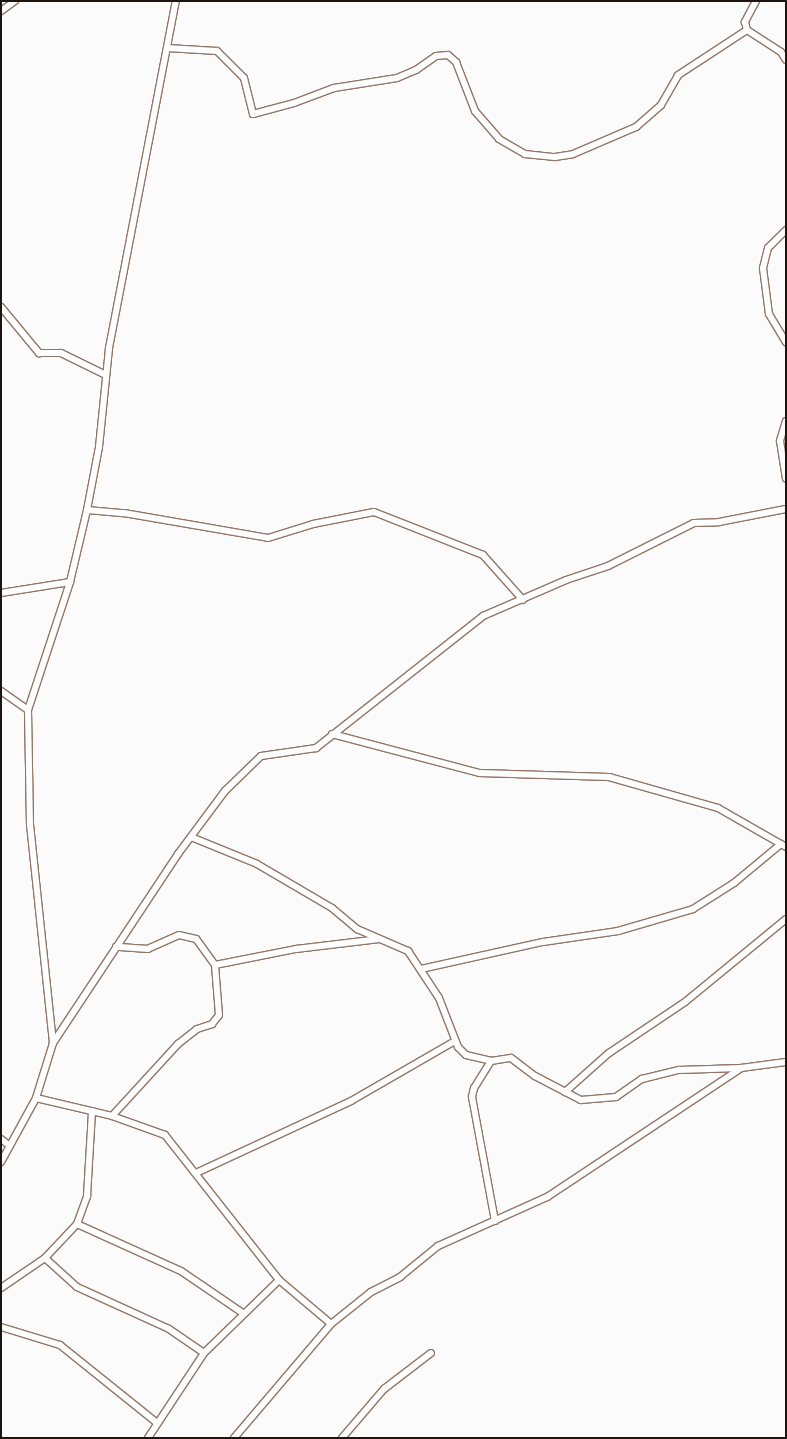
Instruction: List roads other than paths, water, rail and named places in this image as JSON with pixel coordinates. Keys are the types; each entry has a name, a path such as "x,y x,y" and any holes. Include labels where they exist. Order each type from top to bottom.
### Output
{"street":[{"path":"1,11 15,1"},
{"path":"53,1043 30,825 28,710 70,582 87,510 99,447 106,375 126,252 176,1"},
{"path":"756,1 746,22 747,30 781,52 786,60"},
{"path":"167,48 217,51 244,78 253,114 294,103 334,88 397,78 416,70 436,56 448,55 456,62 475,111 499,139 525,154 555,157 589,148 636,127 661,105 678,75 747,30"},
{"path":"786,230 768,248 763,268 769,314 786,342"},
{"path":"1,307 39,353 61,354 106,375"},
{"path":"786,420 780,441 786,479"},
{"path":"1,1162 36,1098 53,1043 191,837 225,791 261,756 316,748 332,734 394,689 483,616 566,580 608,566 694,523 719,522 786,509"},
{"path":"87,510 124,513 268,538 313,524 374,512 483,555 523,600"},
{"path":"1,593 70,582"},
{"path":"1,691 28,710"},
{"path":"332,734 480,774 609,777 718,808 783,845 734,883 693,909 618,931 543,942 421,969"},
{"path":"191,837 257,864 332,908 357,929 408,951 446,1010 456,1041 472,1058 515,1060 565,1092 585,1101 616,1097 649,1076 679,1070 741,1068 786,1062"},
{"path":"565,1092 610,1053 685,1002 786,919"},
{"path":"112,1116 178,1044 197,1029 217,1020 215,965 201,943 188,935 179,935 148,949 116,947"},
{"path":"215,965 263,955 380,939"},
{"path":"196,1173 351,1101 456,1041"},
{"path":"491,1060 474,1088 472,1097 495,1221"},
{"path":"234,1438 331,1324 371,1292 408,1271 438,1246 547,1197 741,1068"},
{"path":"36,1098 112,1116 165,1135 279,1280 331,1324"},
{"path":"1,1288 45,1258 77,1224 87,1196 92,1111"},
{"path":"1,1139 10,1146"},
{"path":"77,1224 182,1271 244,1314"},
{"path":"45,1258 77,1287 170,1329 204,1353"},
{"path":"148,1438 204,1353 279,1280"},
{"path":"1,1327 60,1345 157,1423"},
{"path":"342,1438 384,1389 432,1353"}]}
